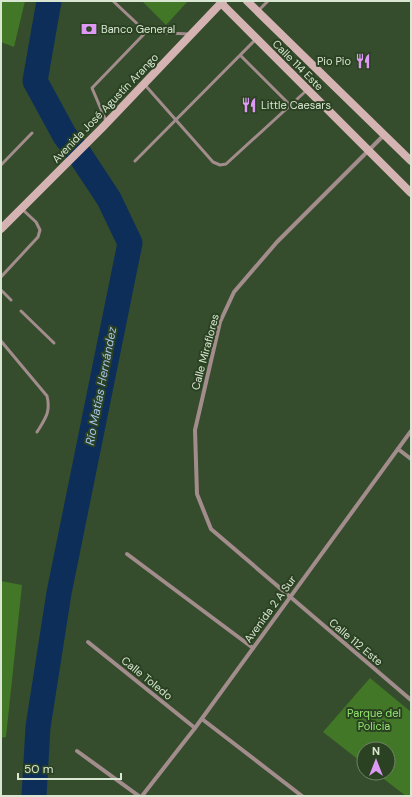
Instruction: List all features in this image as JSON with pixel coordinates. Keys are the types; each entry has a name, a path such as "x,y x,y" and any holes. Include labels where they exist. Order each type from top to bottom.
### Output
{"street":[{"name":"Calle 114 Este","path":"247,1 411,161"},
{"name":"Calle 114 Este","path":"222,2 256,39 411,193"},
{"name":"Avenida José Agustín Arango","path":"1,229 101,129 222,2"},
{"name":"Calle Miraflores","path":"290,597 211,529 198,494 195,430 220,322 234,292 277,242 385,134"},
{"name":"Avenida 2 A Sur","path":"141,796 202,719 411,431"},
{"path":"398,449 411,459"},
{"path":"127,554 253,648"},
{"name":"Calle 112 Este","path":"290,597 411,700"},
{"name":"Calle Toledo","path":"88,642 195,728"},
{"path":"202,719 302,796"},
{"path":"77,752 141,796"}],"lane":[{"path":"114,1 146,32 191,35"},
{"path":"258,11 268,1"},
{"path":"107,122 92,88 146,32"},
{"path":"135,161 177,121 256,39"},
{"path":"241,56 290,105"},
{"path":"144,84 213,162 220,165 226,164 307,90"},
{"path":"1,164 32,134"},
{"path":"1,277 38,237 40,230 36,222 21,208"},
{"path":"1,290 12,300"},
{"path":"21,310 54,343"},
{"path":"1,341 47,396 50,405 48,415 37,432"}],"green space":[{"path":"1,1 25,1 14,47 1,42"},
{"path":"142,1 188,1 166,25"},
{"path":"1,581 22,585 6,737 1,738"},
{"name":"Parque del Policia","path":"370,678 411,712 411,796 406,796 386,781 396,781 396,741 356,741 356,758 323,732"}],"waterway":[{"name":"Río Matías Hernández","path":"34,796 38,727 59,593 130,243 109,199 78,152 65,136 35,81 49,1"}],"place":[{"name":"Banco General","path":"89,29"},
{"name":"Pio Pio","path":"363,61"},
{"name":"Little Caesars","path":"249,105"}]}
